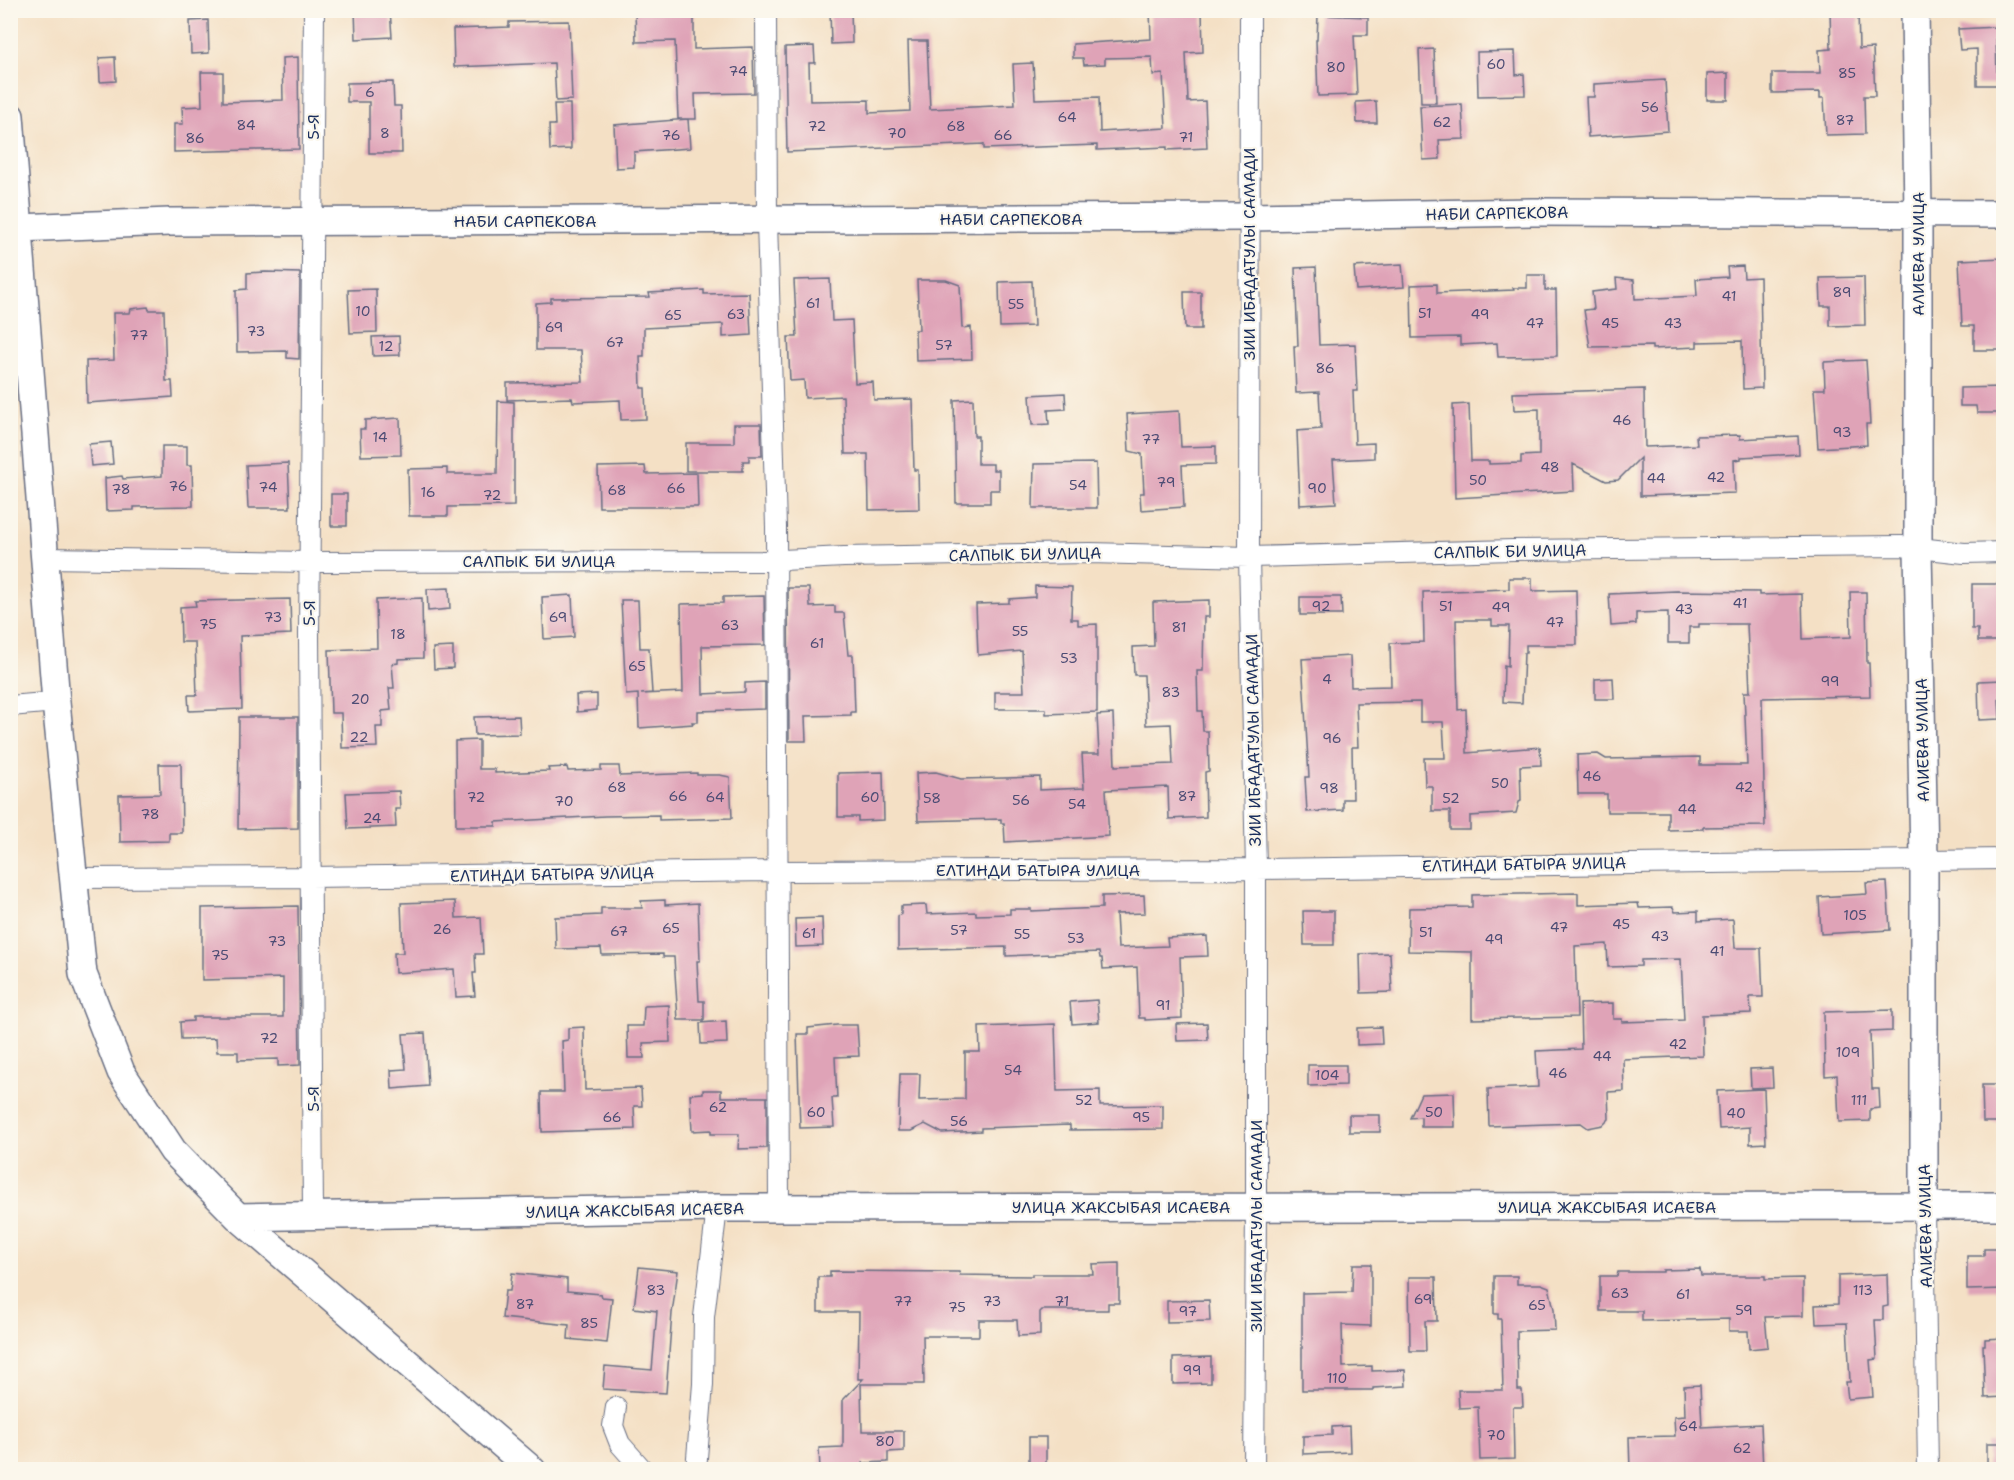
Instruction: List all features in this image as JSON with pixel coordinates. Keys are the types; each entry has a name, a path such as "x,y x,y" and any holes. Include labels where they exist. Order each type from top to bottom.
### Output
{"street":[{"name":"5-Я","path":"313,1216 309,562 314,10"},
{"path":"766,10 767,221 777,561 776,871 779,1208"},
{"name":"ЗИИ ИБАДАТУЛЫ САМАДИ","path":"1250,10 1249,557 1256,869 1254,1470"},
{"name":"АЛИЕВА УЛИЦА","path":"1915,10 1918,214 1918,550 1924,859 1924,1207 1928,1470"},
{"path":"10,116 56,702 83,974 121,1072 173,1151 238,1217 532,1470"},
{"name":"НАБИ САРПЕКОВА","path":"18,228 170,222 767,221 1533,212 2004,214"},
{"name":"САЛПЫК БИ УЛИЦА","path":"45,558 309,562 777,561 844,557 1090,553 1249,557 1513,550 1901,546 1918,550 1964,553 2004,552"},
{"path":"10,706 56,702"},
{"name":"ЕЛТИНДИ БАТЫРА УЛИЦА","path":"73,878 1256,869 2004,859"},
{"name":"УЛИЦА ЖАКСЫБАЯ ИСАЕВА","path":"238,1217 717,1208 2004,1206"},
{"path":"696,1470 703,1384 704,1317 717,1208"},
{"path":"616,1407 614,1426 620,1444 644,1470"}],"building":[{"path":"355,10 390,10 392,37 356,39"},
{"path":"635,10 694,10 694,49 753,47 754,93 695,94 696,119 678,119 675,41 636,42"},
{"path":"830,10 851,10 852,43 831,44"},
{"path":"1150,10 1202,10 1203,52 1186,53 1188,102 1205,101 1207,148 1097,150 1097,145 984,149 984,144 787,152 785,47 814,46 815,63 809,63 810,101 869,100 869,113 910,111 908,41 927,41 930,109 1015,105 1013,64 1033,63 1035,99 1099,97 1100,132 1166,128 1163,74 1153,75 1152,57 1105,58 1105,64 1084,65 1083,58 1073,58 1073,44 1151,39"},
{"path":"1830,10 1858,10 1859,49 1873,48 1875,96 1864,96 1865,134 1826,135 1824,98 1820,98 1820,92 1772,93 1772,73 1820,73 1819,50 1831,49"},
{"path":"1318,15 1368,17 1368,35 1354,35 1357,95 1318,96 1316,40"},
{"path":"208,20 209,53 191,54 190,21"},
{"path":"569,21 572,100 556,101 554,63 454,67 453,29 509,27 509,22"},
{"path":"1996,27 1997,85 1977,85 1977,49 1960,50 1958,29"},
{"path":"1434,49 1436,103 1421,103 1419,50"},
{"path":"1515,51 1516,75 1524,74 1525,95 1478,96 1477,52"},
{"path":"115,57 116,81 100,82 99,58"},
{"path":"298,57 299,149 174,152 174,124 183,124 182,107 202,106 201,72 223,72 223,102 283,100 282,58"},
{"path":"1728,73 1728,100 1707,100 1707,74"},
{"path":"1665,80 1668,131 1588,137 1586,97 1594,97 1594,84"},
{"path":"393,82 394,106 401,106 402,153 369,153 369,102 347,102 347,83"},
{"path":"1376,101 1377,123 1357,123 1356,102"},
{"path":"554,104 570,104 571,149 550,150 549,125 555,125"},
{"path":"1462,104 1464,139 1439,140 1440,159 1423,160 1420,106"},
{"path":"688,119 690,148 634,152 634,167 616,168 614,125"},
{"path":"2004,258 2004,350 1974,350 1974,326 1962,326 1959,260"},
{"path":"1402,264 1404,287 1356,290 1354,267"},
{"path":"1743,266 1744,278 1760,277 1762,388 1743,389 1742,341 1697,342 1697,347 1652,349 1652,346 1590,347 1584,310 1594,309 1592,292 1617,289 1616,278 1634,280 1635,299 1697,296 1696,279 1728,277 1727,267"},
{"path":"1316,267 1319,345 1355,344 1357,391 1353,391 1355,444 1374,443 1374,458 1333,460 1336,503 1300,505 1297,431 1321,429 1319,392 1296,393 1294,346 1298,346 1295,268"},
{"path":"247,273 300,273 299,359 287,358 287,351 237,352 236,290 247,289"},
{"path":"1527,275 1545,275 1545,290 1556,290 1557,356 1498,357 1497,343 1460,345 1460,337 1412,338 1411,285 1437,284 1437,293 1514,290 1513,288 1527,288"},
{"path":"1864,277 1865,325 1830,326 1830,306 1821,306 1820,278"},
{"path":"830,279 832,321 852,320 855,383 873,382 874,400 912,399 914,470 918,470 919,509 869,510 868,454 845,454 843,396 805,398 804,380 790,381 788,337 797,337 794,280"},
{"path":"917,280 946,280 960,285 962,328 971,327 972,359 916,361 915,330 919,330"},
{"path":"1032,281 1034,326 1000,327 999,282"},
{"path":"376,289 377,332 350,333 348,290"},
{"path":"704,290 704,294 749,293 751,335 723,337 723,324 644,328 644,356 640,356 641,388 645,388 646,419 621,420 620,400 573,402 572,398 507,400 507,383 583,382 581,350 536,350 536,303 551,302 551,298 650,297 649,293"},
{"path":"1184,292 1201,292 1201,329 1185,329"},
{"path":"148,307 149,310 164,310 166,381 172,381 173,397 87,403 86,361 114,360 113,313 130,313 131,309"},
{"path":"399,336 400,355 373,356 372,337"},
{"path":"1866,360 1870,424 1866,424 1867,445 1818,448 1814,389 1825,389 1824,362"},
{"path":"2004,387 2004,413 1977,413 1976,406 1960,406 1960,388"},
{"path":"1644,389 1645,447 1697,445 1696,436 1740,435 1740,439 1798,436 1799,454 1741,457 1741,459 1734,460 1735,493 1640,496 1640,458 1618,480 1606,481 1573,464 1574,491 1455,498 1453,405 1469,404 1471,461 1489,461 1489,464 1521,463 1521,456 1539,455 1539,409 1514,410 1513,393"},
{"path":"1065,393 1066,409 1048,410 1049,424 1032,425 1030,395"},
{"path":"973,399 974,436 978,436 978,464 993,464 993,470 999,470 999,490 990,490 990,503 956,503 954,400"},
{"path":"498,401 514,402 514,506 448,507 448,516 409,516 408,469 447,468 447,474 497,474"},
{"path":"1179,411 1181,447 1216,446 1216,464 1182,465 1184,507 1141,510 1140,493 1144,493 1142,454 1129,451 1127,414"},
{"path":"400,418 401,455 361,456 360,429 365,429 365,420"},
{"path":"734,424 761,424 762,456 749,456 749,461 743,461 743,471 686,471 686,443 734,443"},
{"path":"111,442 113,464 91,466 89,444"},
{"path":"162,446 187,446 187,465 192,465 193,506 134,507 134,510 106,511 105,478 162,476"},
{"path":"288,463 290,508 248,508 246,465"},
{"path":"1096,463 1097,508 1033,508 1034,464"},
{"path":"645,466 646,474 697,473 698,507 599,507 598,467"},
{"path":"331,494 347,494 347,526 331,526"},
{"path":"1509,578 1532,578 1532,591 1576,590 1577,645 1526,645 1522,703 1503,702 1504,665 1508,666 1509,626 1492,626 1492,620 1456,620 1458,710 1466,709 1467,753 1540,747 1541,765 1520,766 1521,801 1516,813 1470,816 1470,830 1450,830 1450,811 1432,811 1432,786 1425,786 1424,758 1445,758 1443,722 1420,722 1420,702 1356,703 1358,747 1352,747 1353,799 1343,799 1343,810 1307,812 1305,777 1309,777 1302,659 1350,656 1351,687 1391,686 1390,643 1424,642 1423,592 1509,589"},
{"path":"1972,584 2004,584 2004,641 1978,641 1978,629 1972,629"},
{"path":"1035,586 1072,587 1071,619 1078,619 1078,625 1097,624 1097,712 1046,714 1046,709 995,709 995,692 1024,692 1022,651 978,655 976,604 1009,603 1009,599 1035,597"},
{"path":"449,588 450,609 428,611 427,589"},
{"path":"788,588 809,588 810,607 835,606 835,613 844,613 848,655 853,655 855,712 851,712 851,715 805,716 806,741 789,741"},
{"path":"1676,591 1759,592 1759,595 1802,594 1803,639 1851,637 1850,592 1866,592 1870,696 1762,698 1765,826 1668,830 1668,812 1607,812 1607,794 1578,794 1577,755 1598,754 1606,759 1700,757 1700,765 1747,765 1744,692 1750,692 1747,624 1699,624 1699,627 1689,627 1689,643 1668,643 1668,612 1636,613 1636,624 1611,626 1609,594"},
{"path":"572,595 574,637 544,639 542,597"},
{"path":"764,596 765,645 702,646 703,694 745,692 745,683 765,682 765,709 698,711 698,722 692,722 693,724 639,728 638,694 626,695 621,600 638,600 640,648 649,648 652,693 641,694 683,692 681,604 723,603 723,597"},
{"path":"1300,597 1341,597 1342,615 1300,615"},
{"path":"422,598 423,658 398,659 398,663 392,664 394,688 389,688 391,710 382,711 382,727 376,727 377,747 342,748 341,713 331,713 329,650 377,648 376,600"},
{"path":"290,599 291,634 240,636 242,709 189,711 188,695 197,695 195,642 181,642 180,607 196,606 195,601"},
{"path":"1209,600 1209,617 1204,617 1203,671 1197,671 1198,711 1202,711 1203,731 1208,731 1209,771 1205,772 1206,817 1169,819 1168,787 1106,790 1109,836 1005,842 1004,823 1001,823 1001,819 918,821 916,773 936,772 961,779 1040,777 1040,790 1084,788 1082,754 1099,754 1097,715 1113,714 1115,766 1173,764 1171,724 1146,725 1144,675 1134,675 1133,647 1154,646 1153,602"},
{"path":"453,647 453,668 434,669 433,648"},
{"path":"1613,678 1614,699 1595,699 1595,679"},
{"path":"2004,680 2004,697 1999,698 2000,719 1979,720 1978,681"},
{"path":"597,694 597,710 577,712 576,695"},
{"path":"519,716 520,734 475,735 474,717"},
{"path":"239,717 298,717 298,828 238,829"},
{"path":"479,740 479,769 495,769 495,773 549,771 548,768 567,767 568,771 601,770 601,766 619,766 620,776 697,773 697,775 730,777 732,818 659,820 659,815 605,816 496,822 496,826 456,826 455,741"},
{"path":"159,764 181,764 182,833 169,833 169,841 120,842 119,795 160,794"},
{"path":"883,772 884,820 858,821 858,817 838,817 838,773"},
{"path":"399,791 400,809 395,809 396,827 348,829 346,793"},
{"path":"1887,882 1890,930 1821,934 1819,897 1867,894 1866,883"},
{"path":"1578,893 1578,905 1638,903 1639,908 1673,907 1675,912 1698,911 1698,921 1733,919 1735,948 1761,948 1763,997 1750,997 1751,1013 1702,1015 1703,1056 1623,1059 1624,1091 1608,1092 1609,1119 1603,1125 1588,1128 1581,1123 1489,1126 1488,1089 1538,1087 1536,1051 1581,1049 1580,1004 1613,1003 1613,1019 1622,1019 1622,1022 1684,1020 1681,959 1641,960 1641,966 1608,967 1607,944 1575,946 1577,1017 1472,1019 1472,952 1408,951 1409,908 1472,907 1472,895"},
{"path":"1144,895 1145,913 1116,914 1118,948 1168,946 1167,938 1207,936 1208,956 1180,957 1182,1018 1145,1020 1145,1018 1139,1018 1137,967 1103,969 1099,952 1006,956 1006,947 898,950 898,916 901,914 901,906 926,905 927,914 976,912 976,915 1010,914 1010,909 1031,909 1031,911 1102,908 1102,896"},
{"path":"665,900 665,905 698,903 699,1001 704,1001 704,1020 678,1020 674,957 663,957 663,954 602,955 601,948 556,949 555,917 601,915 601,908 642,908 641,901"},
{"path":"455,901 456,918 481,917 483,954 475,954 476,973 473,973 475,996 456,997 454,969 395,973 394,953 403,953 401,903"},
{"path":"298,906 300,1065 278,1066 278,1059 238,1060 238,1052 217,1052 216,1038 181,1039 180,1022 193,1021 193,1017 283,1017 283,978 202,980 202,908"},
{"path":"1303,911 1334,911 1334,945 1304,945"},
{"path":"822,918 823,946 796,947 795,919"},
{"path":"1390,953 1392,992 1361,993 1360,954"},
{"path":"1097,1000 1099,1022 1072,1024 1070,1002"},
{"path":"669,1005 670,1042 643,1043 644,1058 628,1058 627,1026 643,1026 644,1006"},
{"path":"1892,1010 1892,1031 1870,1032 1872,1089 1879,1089 1880,1108 1870,1109 1870,1121 1839,1122 1837,1075 1825,1076 1824,1012"},
{"path":"726,1021 727,1043 701,1044 700,1023"},
{"path":"1207,1023 1208,1040 1177,1041 1176,1024"},
{"path":"1055,1024 1057,1091 1100,1090 1100,1106 1163,1105 1163,1129 1070,1130 1070,1125 981,1128 981,1131 942,1133 925,1124 911,1131 898,1131 900,1074 920,1074 919,1100 965,1099 965,1052 980,1052 979,1027"},
{"path":"857,1025 859,1056 835,1057 837,1098 832,1098 834,1127 800,1128 797,1034 808,1034 808,1028"},
{"path":"584,1027 585,1090 641,1088 642,1106 634,1106 635,1129 542,1132 541,1092 564,1092 562,1041 568,1040 568,1028"},
{"path":"1381,1027 1382,1044 1357,1045 1357,1028"},
{"path":"425,1033 428,1086 392,1089 391,1070 406,1069 403,1034"},
{"path":"1308,1065 1346,1065 1346,1085 1308,1086"},
{"path":"1772,1068 1773,1087 1751,1088 1750,1069"},
{"path":"1982,1085 2004,1085 2004,1122 1983,1122"},
{"path":"1764,1089 1766,1143 1750,1144 1750,1127 1719,1129 1717,1091"},
{"path":"703,1090 721,1090 721,1097 767,1097 767,1148 738,1149 739,1134 711,1134 711,1130 692,1131 690,1094 703,1093"},
{"path":"1454,1093 1455,1127 1421,1127 1421,1117 1410,1118 1421,1094"},
{"path":"1349,1115 1380,1115 1380,1132 1349,1132"},
{"path":"1984,1249 2004,1249 2004,1289 1967,1290 1967,1256 1984,1256"},
{"path":"1119,1263 1119,1303 1108,1303 1108,1310 1042,1310 1040,1312 1040,1335 1018,1336 1017,1320 979,1320 979,1336 923,1336 924,1384 861,1384 862,1431 904,1431 904,1451 888,1452 888,1462 863,1463 863,1470 820,1470 819,1448 843,1447 843,1400 863,1379 858,1379 859,1312 818,1312 818,1277 830,1277 830,1271 959,1272 960,1275 1032,1276 1032,1274 1093,1274 1092,1264"},
{"path":"1353,1264 1371,1264 1371,1326 1342,1325 1343,1367 1372,1366 1372,1371 1405,1370 1406,1386 1373,1388 1373,1390 1302,1390 1302,1293 1352,1292"},
{"path":"639,1267 678,1271 672,1313 666,1393 603,1389 605,1366 652,1370 657,1311 634,1308"},
{"path":"1700,1269 1701,1276 1803,1278 1803,1316 1765,1317 1768,1347 1749,1349 1748,1331 1729,1331 1729,1319 1642,1321 1642,1311 1600,1311 1600,1276 1617,1276 1618,1272"},
{"path":"512,1273 567,1279 567,1291 601,1294 602,1297 612,1298 607,1343 568,1339 569,1325 502,1318 505,1291 510,1291"},
{"path":"1887,1274 1888,1306 1883,1307 1883,1320 1875,1320 1877,1359 1870,1360 1873,1397 1848,1399 1846,1382 1850,1382 1847,1323 1816,1324 1815,1305 1838,1304 1838,1276"},
{"path":"1494,1276 1517,1276 1517,1284 1541,1284 1549,1287 1554,1309 1555,1330 1517,1331 1518,1390 1522,1390 1523,1407 1513,1407 1514,1459 1480,1460 1478,1407 1459,1408 1458,1390 1503,1390 1501,1319 1498,1319 1498,1314 1494,1314"},
{"path":"1409,1277 1436,1277 1437,1321 1425,1321 1426,1351 1410,1351"},
{"path":"1209,1300 1210,1321 1167,1322 1167,1301"},
{"path":"2004,1338 2004,1397 1985,1398 1983,1345 1985,1345 1985,1339"},
{"path":"1211,1357 1211,1383 1173,1384 1173,1358"},
{"path":"1700,1385 1702,1427 1761,1424 1763,1470 1630,1470 1629,1437 1675,1436 1674,1417 1685,1416 1684,1386"},
{"path":"1349,1426 1350,1452 1303,1454 1303,1436 1332,1435 1332,1427"},
{"path":"1029,1437 1046,1437 1046,1470 1029,1470"},
{"path":"1987,1443 2004,1443 2004,1470 1987,1470"}]}
